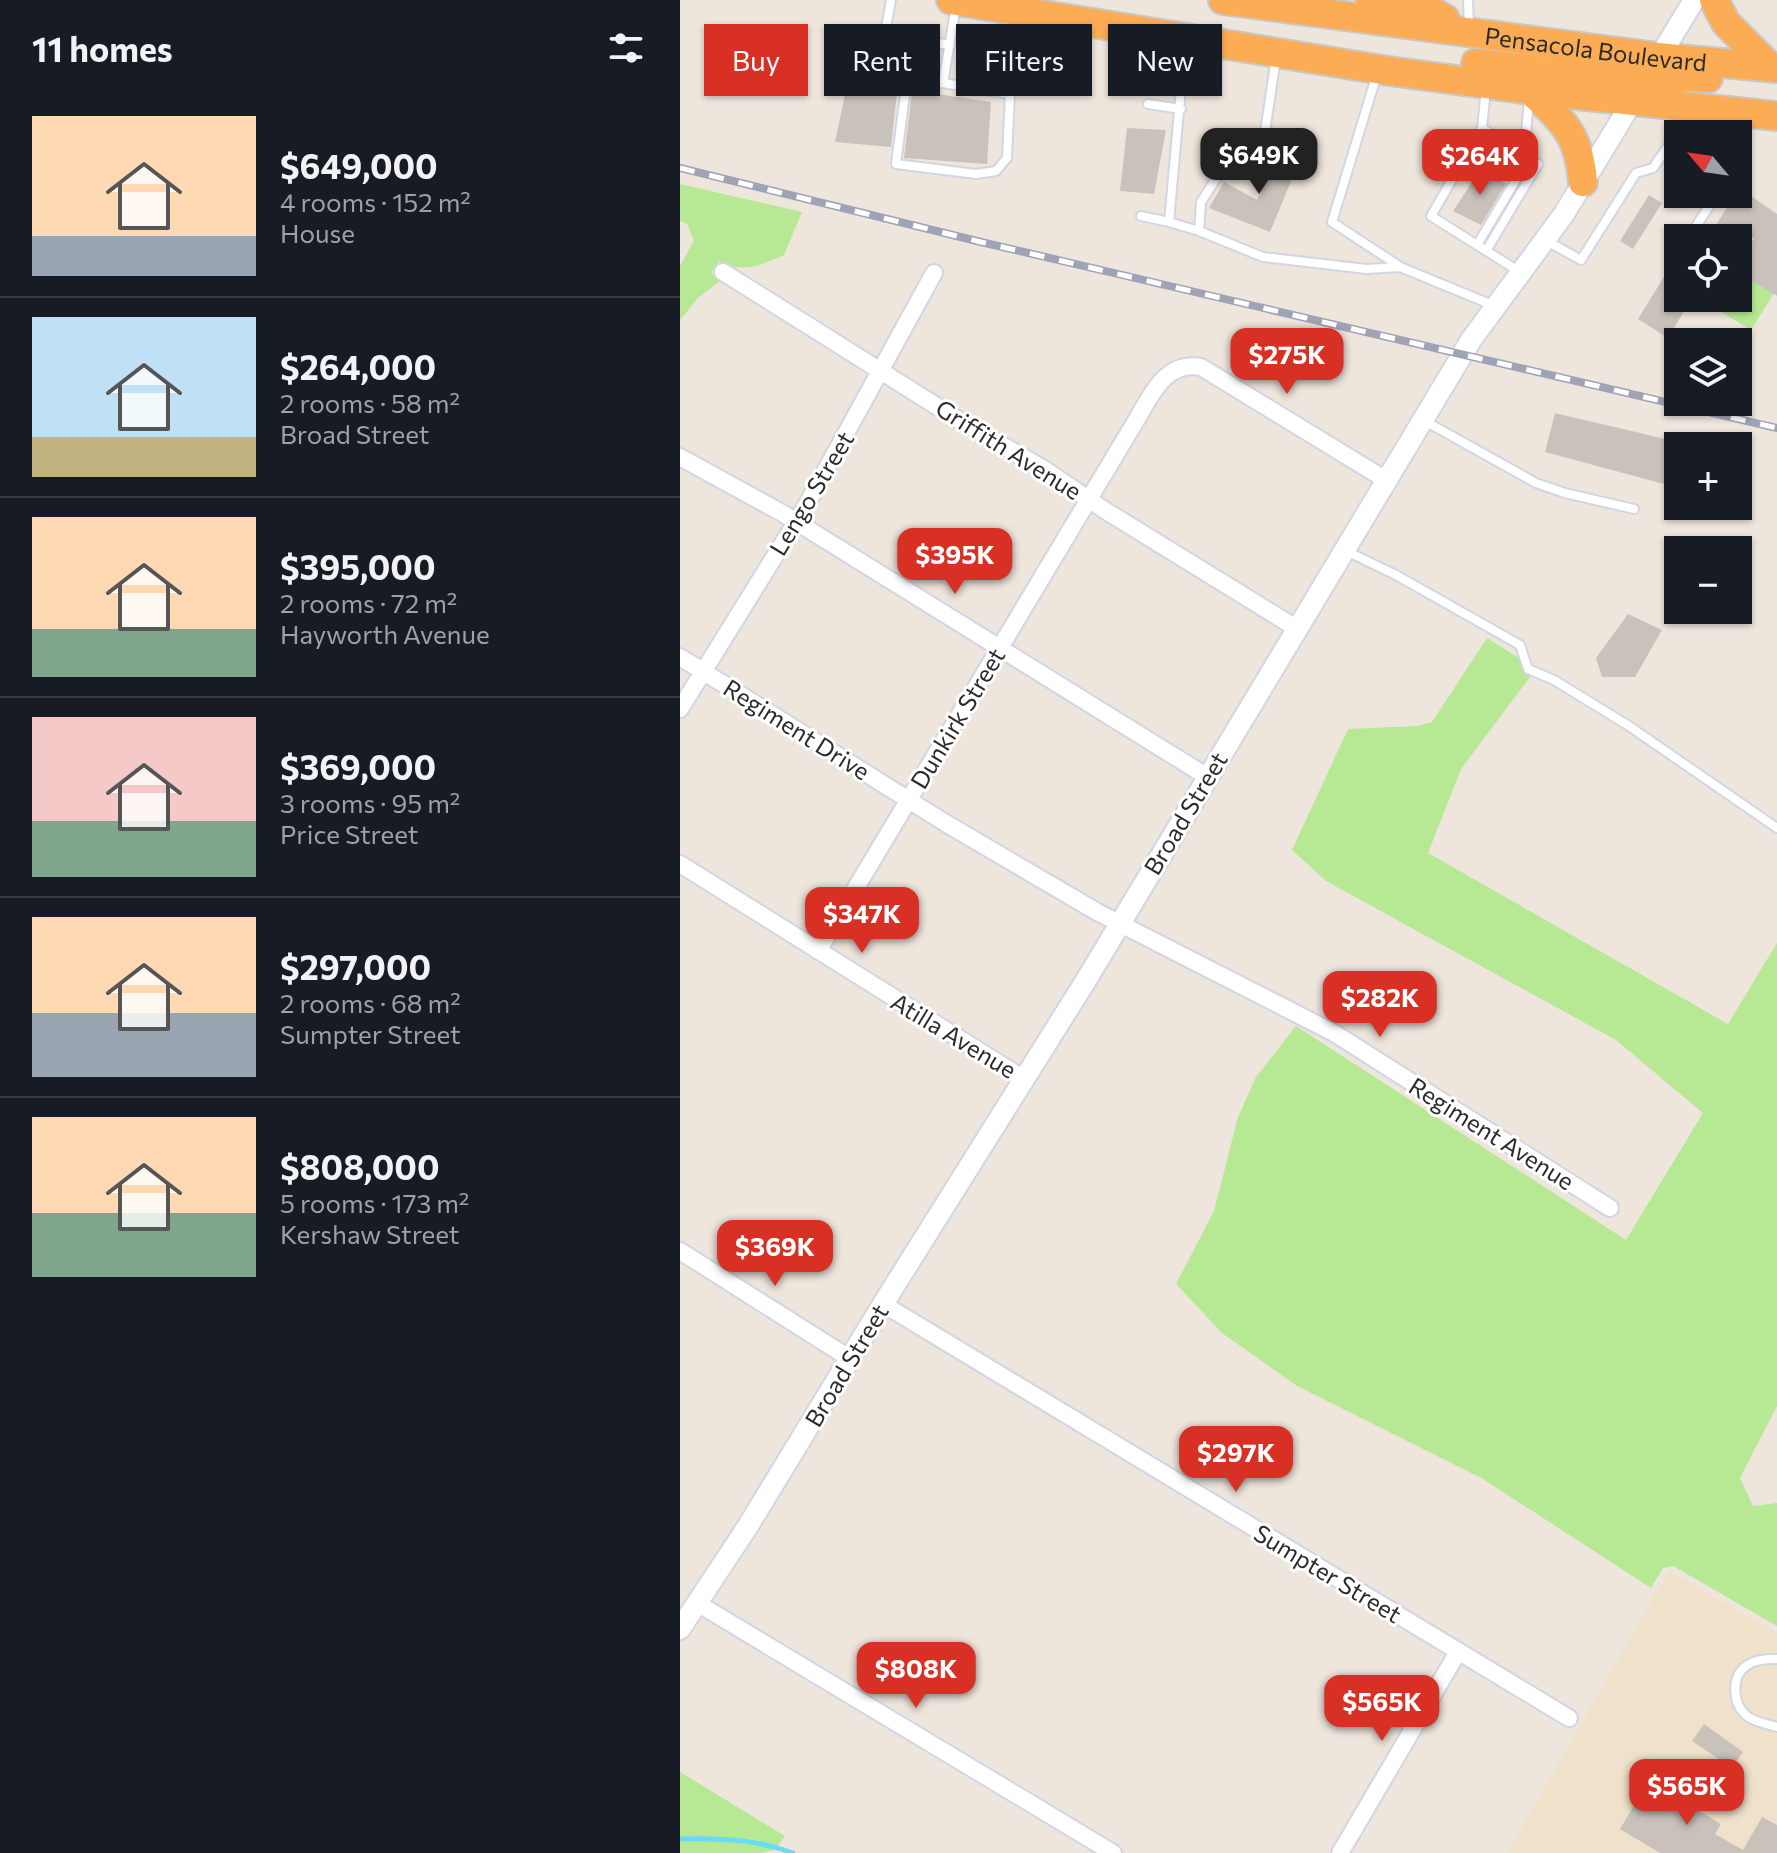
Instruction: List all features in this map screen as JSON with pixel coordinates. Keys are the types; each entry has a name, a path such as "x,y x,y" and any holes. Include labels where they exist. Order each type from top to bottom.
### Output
{"highway":[{"name":"Pensacola Boulevard","path":"954,0 1108,26"},
{"name":"Pensacola Boulevard","path":"1223,0 1774,73"},
{"path":"1370,0 1428,9 1470,33"},
{"path":"1714,0 1726,23 1774,73"},
{"name":"Pensacola Boulevard","path":"1222,45 1530,90 1777,116"},
{"path":"1365,67 1398,54 1611,78 1657,57"},
{"path":"1631,100 1659,82 1681,76 1774,73"},
{"path":"1530,90 1569,127 1581,158 1583,182"}],"street":[{"name":"Broad Street","path":"680,1629 748,1526 1120,923 1471,340 1546,240 1694,0"},
{"name":"Griffith Avenue","path":"723,272 1296,628"},
{"name":"Lengo Street","path":"680,709 795,522 934,273"},
{"name":"Dunkirk Street","path":"818,951 1157,386 1178,367 1189,364 1201,367 1386,480"},
{"path":"680,457 795,522 1206,776"},
{"name":"Regiment Drive","path":"680,657 947,824 1120,923"},
{"name":"Atilla Avenue","path":"680,864 1024,1079"},
{"name":"Regiment Avenue","path":"1120,923 1334,1033 1610,1208"},
{"path":"680,1251 849,1358"},
{"name":"Sumpter Street","path":"883,1304 1569,1718"},
{"path":"697,1603 1113,1853"},
{"path":"1340,1853 1458,1652"}],"lane":[{"path":"891,0 885,34 950,45"},
{"path":"943,83 954,0"},
{"path":"1468,0 1470,33"},
{"path":"1199,231 1201,202 1223,168 1256,158 1265,132 1276,53"},
{"path":"1365,67 1332,222 1400,267 1495,306"},
{"path":"943,83 1010,94 1007,158 996,171 976,174 896,164 906,87 943,83"},
{"path":"1486,84 1482,128 1431,216 1520,273"},
{"path":"1477,245 1526,156 1530,90"},
{"path":"1169,222 1182,96"},
{"path":"1148,104 1181,109"},
{"path":"1546,240 1581,260 1636,173 1653,168 1695,107"},
{"path":"1746,120 1747,113"},
{"path":"1482,128 1538,164 1486,251"},
{"path":"1265,132 1304,140"},
{"path":"1141,216 1199,231 1263,257 1366,269 1400,267"},
{"path":"1423,419 1536,483 1634,509"},
{"path":"1343,549 1396,575 1520,645 1528,669 1554,680 1629,726 1777,828"},
{"path":"1777,1659 1762,1658 1744,1667 1734,1686 1738,1706 1748,1717 1777,1727"}],"shaded area":[{"path":"1669,1571 1777,1633 1777,1853 1507,1853"}],"green space":[{"path":"680,184 802,212 784,255 759,265 743,267 719,261 711,273 721,280 698,298 680,320 680,266 694,241 687,224 680,221"},
{"path":"1752,280 1774,293 1752,328 1721,312 1752,312"},
{"path":"1487,638 1536,669 1461,769 1428,853 1728,1024 1777,943 1777,1406 1740,1478 1753,1506 1777,1503 1777,1626 1673,1566 1663,1568 1651,1588 1483,1479 1297,1386 1222,1333 1176,1284 1214,1211 1238,1117 1256,1077 1296,1026 1626,1240 1703,1113 1616,1040 1326,881 1292,850 1348,729 1417,726 1432,722"},
{"path":"680,1772 785,1836 775,1850 761,1853 680,1853"}],"building":[{"path":"940,94 991,102 987,164 904,158 912,96"},
{"path":"845,96 896,96 891,147 835,142"},
{"path":"1127,128 1166,130 1154,194 1120,191"},
{"path":"1281,151 1301,157 1270,232 1209,208 1224,182 1257,200"},
{"path":"1481,169 1506,184 1481,225 1453,211"},
{"path":"1649,195 1662,203 1633,249 1620,241"},
{"path":"1752,197 1777,214 1777,296 1752,281 1752,224 1717,224 1727,208 1752,208"},
{"path":"1664,277 1664,312 1684,312 1674,328 1664,328 1664,335 1638,319"},
{"path":"1555,413 1664,439 1664,484 1545,452"},
{"path":"1628,614 1662,630 1635,677 1602,677 1596,658"},
{"path":"1704,1724 1743,1752 1732,1768 1692,1741"},
{"path":"1648,1781 1721,1824 1715,1834 1743,1850 1762,1817 1777,1825 1777,1853 1660,1853 1620,1829"}],"waterway":[{"path":"680,1839 737,1840 793,1853"}],"railway":[{"path":"680,168 981,242 1777,428"}]}
